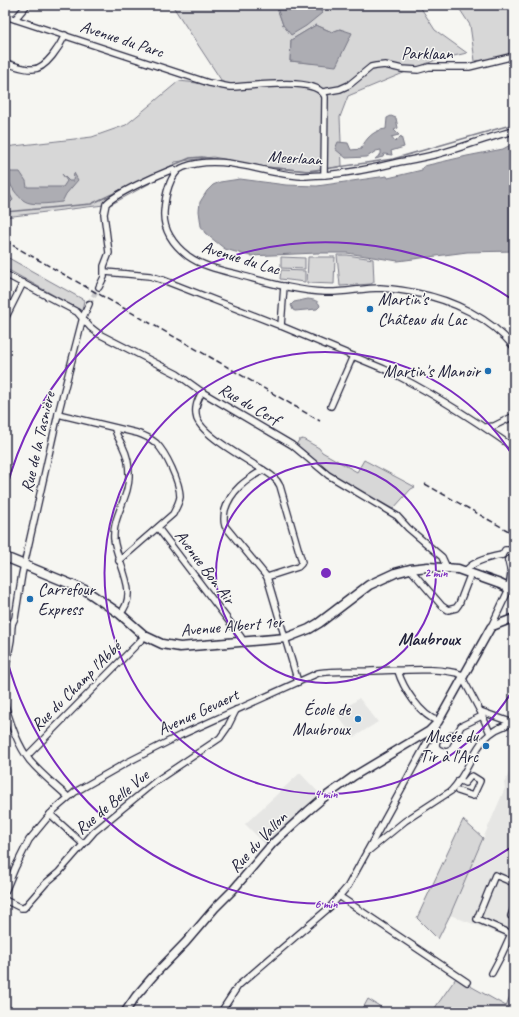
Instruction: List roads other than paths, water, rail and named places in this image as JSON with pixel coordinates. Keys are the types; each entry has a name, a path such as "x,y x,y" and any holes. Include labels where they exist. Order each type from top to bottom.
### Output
{"main road":[{"name":"Avenue Albert 1er","path":"5,557 85,590 120,614 145,636 162,644 180,647 244,643 286,638 298,634 319,623 369,585 395,573 410,569 428,567 447,568 469,572 512,590"}],"street":[{"path":"15,19 27,5"},
{"name":"Avenue du Parc","path":"5,16 196,79 231,87 305,84 313,86 323,92"},
{"path":"5,63 36,69 55,52 60,46 65,35"},
{"name":"Parklaan","path":"323,92 340,89 348,85 371,67 376,66 385,65 402,69 418,70 429,68 469,67 514,56"},
{"path":"323,92 325,97 324,171"},
{"name":"Meerlaan","path":"105,272 104,266 109,255 104,214 106,204 114,198 158,175 173,169 175,173 187,166 226,163 302,176 324,171 361,171 438,154 514,131"},
{"name":"Avenue du Lac","path":"175,173 166,197 164,216 168,233 178,247 189,256 215,269 284,286 324,292 379,288 414,292 430,296 453,303 481,318 492,326 514,347"},
{"path":"99,287 105,272 159,278 281,326 398,376 485,427 514,448"},
{"name":"Rue du Cerf","path":"5,274 78,312 90,327 99,334 177,374 202,392 283,439 328,475 397,516 408,528 442,557 447,568"},
{"path":"5,319 23,283"},
{"path":"281,326 284,286"},
{"name":"Rue de la Tasnière","path":"5,672 11,640 12,624 15,618 22,574 58,414 83,317 89,304"},
{"path":"78,336 90,327"},
{"path":"331,406 353,356"},
{"path":"202,392 196,406 198,420 201,425 218,440 274,476 280,486 302,562 298,567 267,577"},
{"path":"58,414 137,433 155,442 162,451 177,481 180,498 173,514 119,561"},
{"path":"485,427 505,421 514,416"},
{"path":"115,428 126,456 129,476 126,498 114,528 116,548 127,584 129,598 125,609 120,614"},
{"path":"263,470 246,480 234,491 226,506 224,521 225,526 267,577 298,682"},
{"name":"Avenue Bon Air","path":"158,528 244,643"},
{"path":"410,569 442,606 448,610 456,608 459,604 469,572 468,567 502,554 505,550 510,550 513,555 512,558 508,560"},
{"path":"502,554 503,559 508,560"},
{"path":"221,1012 238,986 330,907 348,886 462,676 512,590 511,573 508,560"},
{"path":"491,627 514,618"},
{"path":"5,634 12,624"},
{"name":"Rue du Champ l'Abbé","path":"27,756 145,636"},
{"path":"398,671 401,680 414,700 426,713 438,722"},
{"name":"Avenue Gevaert","path":"5,892 15,868 30,840 50,814 68,797 99,778 181,735 298,682 325,672 442,671 462,676"},
{"path":"462,676 490,733"},
{"path":"5,704 14,732 27,756 42,773 68,797"},
{"name":"Rue de Belle Vue","path":"5,900 24,908 59,872 94,832 156,781 220,738 236,710"},
{"path":"481,713 513,723"},
{"path":"443,744 446,745 452,735 457,734 461,726 481,713"},
{"name":"Rue du Vallon","path":"126,1012 136,996 155,974 186,942 214,908 233,890 273,843 308,811 349,780 420,737 438,722"},
{"path":"365,854 405,821 451,791 478,747 490,733 506,724 513,723"},
{"path":"458,791 466,792 473,796 480,781 472,776 465,783"},
{"path":"459,780 465,783 467,789 466,792"},
{"path":"50,814 83,844"},
{"path":"492,974 513,934 477,919 495,875 514,883"},
{"path":"339,896 467,982"},
{"path":"514,908 511,916 514,917"}],"waterway":[{"path":"325,169 393,159 514,124"},
{"path":"5,212 91,204 190,158 202,157 220,160"},
{"path":"256,166 307,171 322,169"}],"tunnel":[{"path":"89,304 99,287"}],"railway":[{"path":"5,241 320,421"},
{"path":"425,484 514,534"}],"place":[{"name":"Martin's Château du Lac","path":"370,309"},
{"name":"Martin's Manoir","path":"488,371"},
{"name":"Carrefour Express","path":"30,599"},
{"name":"École de Maubroux","path":"358,719"},
{"name":"Musée du Tir à l'Arc","path":"486,746"}],"district":[{"name":"Maubroux","path":"429,639"}]}
